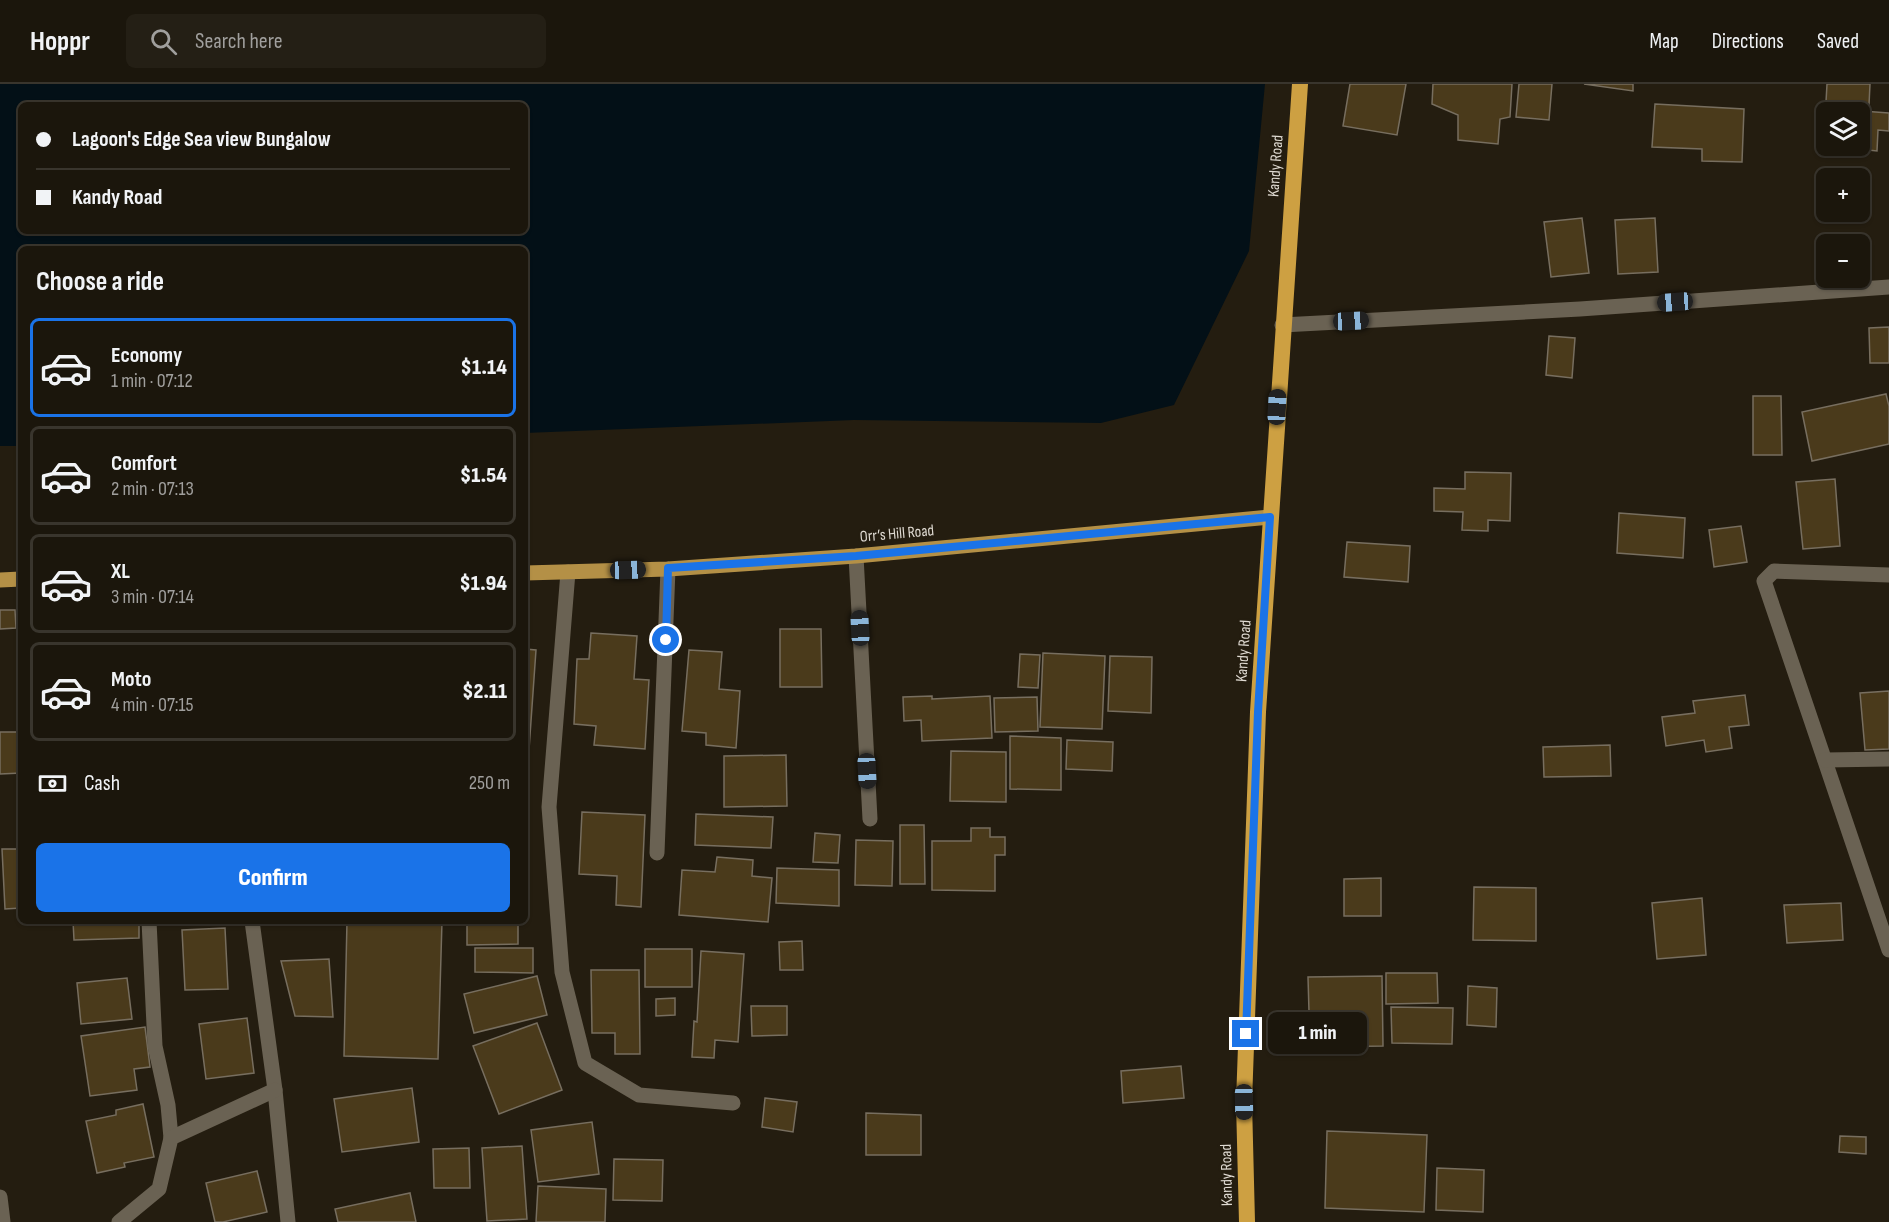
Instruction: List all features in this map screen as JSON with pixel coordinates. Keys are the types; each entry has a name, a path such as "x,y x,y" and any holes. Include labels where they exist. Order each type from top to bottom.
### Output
{"highway":[{"name":"Kandy Road","path":"1247,1222 1244,1102 1258,712 1282,325 1300,84"}],"main road":[{"name":"Orr’s Hill Road","path":"528,573 668,568 856,556 1270,517"},
{"path":"0,580 18,579"}],"street":[{"path":"1282,325 1580,309 1889,287"},
{"path":"856,556 870,819"},
{"path":"657,853 668,568"},
{"path":"1889,575 1774,571 1764,580 1889,950"},
{"path":"568,572 549,807 562,972 585,1063 639,1095 733,1103"},
{"path":"1825,760 1889,759"},
{"path":"119,1222 159,1189 171,1138 168,1105 155,1046 149,924"},
{"path":"252,924 275,1090 288,1222"},
{"path":"171,1138 275,1090"},
{"path":"0,1197 3,1222"}],"shaded area":[{"path":"0,84 1265,84 1249,251 1174,405 1101,423 854,420 528,433 528,246 18,246 18,446 0,446"}],"building":[{"path":"1350,84 1406,84 1397,135 1343,126"},
{"path":"1433,84 1512,84 1510,117 1500,119 1498,144 1458,140 1458,115 1432,104"},
{"path":"1519,84 1552,84 1549,120 1516,117"},
{"path":"1584,84 1633,84 1633,91"},
{"path":"1827,84 1870,84 1869,102 1826,102"},
{"path":"1655,104 1744,109 1742,162 1702,161 1702,149 1652,147"},
{"path":"1870,112 1889,113 1889,131 1878,130 1877,151 1870,150"},
{"path":"1582,218 1589,273 1551,277 1544,222"},
{"path":"1655,218 1658,272 1618,274 1615,220"},
{"path":"1889,327 1889,363 1870,363 1869,328"},
{"path":"1549,336 1575,338 1572,378 1546,375"},
{"path":"1886,394 1889,406 1889,444 1812,461 1802,412"},
{"path":"1753,396 1781,396 1782,455 1753,455"},
{"path":"1465,472 1511,473 1510,521 1488,520 1488,531 1462,530 1463,512 1434,511 1434,488 1465,489"},
{"path":"1835,479 1840,546 1803,549 1796,482"},
{"path":"1619,513 1685,518 1683,558 1617,553"},
{"path":"1741,526 1747,562 1714,567 1709,530"},
{"path":"1347,542 1410,546 1408,582 1344,577"},
{"path":"0,610 15,610 16,628 0,629"},
{"path":"780,629 821,629 822,687 780,687"},
{"path":"591,633 637,636 634,679 649,680 645,749 594,745 596,726 574,724 577,659 589,659"},
{"path":"528,649 536,650 528,764"},
{"path":"689,650 722,652 719,689 740,691 736,748 706,745 706,733 682,731"},
{"path":"1043,653 1105,656 1102,729 1040,727"},
{"path":"1020,654 1040,655 1038,688 1018,687"},
{"path":"1110,656 1152,657 1151,713 1108,711"},
{"path":"1889,691 1889,749 1865,750 1860,693"},
{"path":"1745,695 1749,725 1729,727 1732,748 1706,752 1704,740 1666,746 1662,717 1695,713 1693,701"},
{"path":"932,696 932,699 990,696 992,738 922,741 921,720 904,721 903,697"},
{"path":"1037,697 1038,731 995,732 994,698"},
{"path":"0,732 18,732 18,773 0,774"},
{"path":"1010,736 1061,738 1061,790 1010,789"},
{"path":"1067,740 1113,742 1112,771 1066,769"},
{"path":"1610,745 1611,776 1544,777 1543,747"},
{"path":"951,751 1006,752 1006,802 950,801"},
{"path":"786,755 787,806 724,807 724,756"},
{"path":"582,812 645,815 641,907 616,905 617,876 579,874"},
{"path":"696,814 773,817 771,848 695,845"},
{"path":"900,825 924,825 925,884 900,884"},
{"path":"971,828 990,828 990,837 1005,837 1005,855 995,855 995,891 932,890 932,841 971,841"},
{"path":"815,833 840,835 838,863 813,862"},
{"path":"856,840 893,841 892,886 855,885"},
{"path":"2,849 18,849 18,908 5,909"},
{"path":"717,857 753,860 752,876 772,878 768,922 679,915 682,870 715,872"},
{"path":"777,868 839,870 839,906 776,903"},
{"path":"1381,878 1381,916 1344,916 1344,879"},
{"path":"1474,887 1536,888 1536,941 1473,940"},
{"path":"1702,898 1706,955 1657,959 1652,903"},
{"path":"1841,903 1843,940 1787,943 1784,905"},
{"path":"73,924 139,924 139,938 74,940"},
{"path":"347,924 442,924 438,1059 344,1056"},
{"path":"467,924 518,924 518,944 467,945"},
{"path":"225,928 228,989 185,990 182,930"},
{"path":"802,941 803,970 780,970 779,942"},
{"path":"475,948 533,948 533,973 475,972"},
{"path":"645,949 692,949 692,987 645,987"},
{"path":"701,951 744,954 738,1042 715,1040 714,1058 692,1057 694,1021 697,1022"},
{"path":"329,959 333,1017 295,1016 281,961"},
{"path":"591,970 639,970 640,1054 615,1054 615,1033 592,1033"},
{"path":"1386,973 1437,973 1438,1003 1386,1004"},
{"path":"537,976 547,1015 474,1033 464,994"},
{"path":"1382,976 1383,1046 1310,1047 1308,977"},
{"path":"127,978 132,1019 81,1024 77,983"},
{"path":"1468,986 1497,988 1496,1027 1467,1025"},
{"path":"675,998 675,1015 656,1016 656,999"},
{"path":"751,1006 787,1006 787,1035 752,1036"},
{"path":"1391,1007 1453,1008 1452,1044 1392,1043"},
{"path":"247,1018 254,1073 206,1079 199,1024"},
{"path":"537,1023 562,1090 499,1114 473,1046"},
{"path":"145,1027 150,1067 134,1069 137,1090 90,1096 81,1036"},
{"path":"1181,1066 1184,1098 1123,1103 1121,1071"},
{"path":"412,1088 419,1142 342,1152 334,1099"},
{"path":"765,1098 797,1102 793,1132 762,1127"},
{"path":"143,1104 154,1157 124,1163 125,1167 97,1173 86,1121 116,1115 116,1110"},
{"path":"866,1113 921,1115 921,1155 866,1155"},
{"path":"592,1122 599,1174 538,1182 531,1130"},
{"path":"1327,1131 1427,1135 1424,1212 1325,1208"},
{"path":"1840,1136 1866,1137 1866,1154 1839,1152"},
{"path":"522,1146 527,1219 487,1221 482,1148"},
{"path":"469,1148 470,1188 434,1188 433,1149"},
{"path":"614,1159 663,1160 662,1201 613,1200"},
{"path":"1437,1168 1484,1170 1483,1212 1436,1210"},
{"path":"257,1171 267,1212 215,1222 206,1183"},
{"path":"538,1186 606,1189 605,1222 536,1222"},
{"path":"410,1193 416,1222 338,1222 335,1209"}],"route":[{"path":"666,640 668,568 856,556 1270,517 1258,712 1246,1034"}]}
